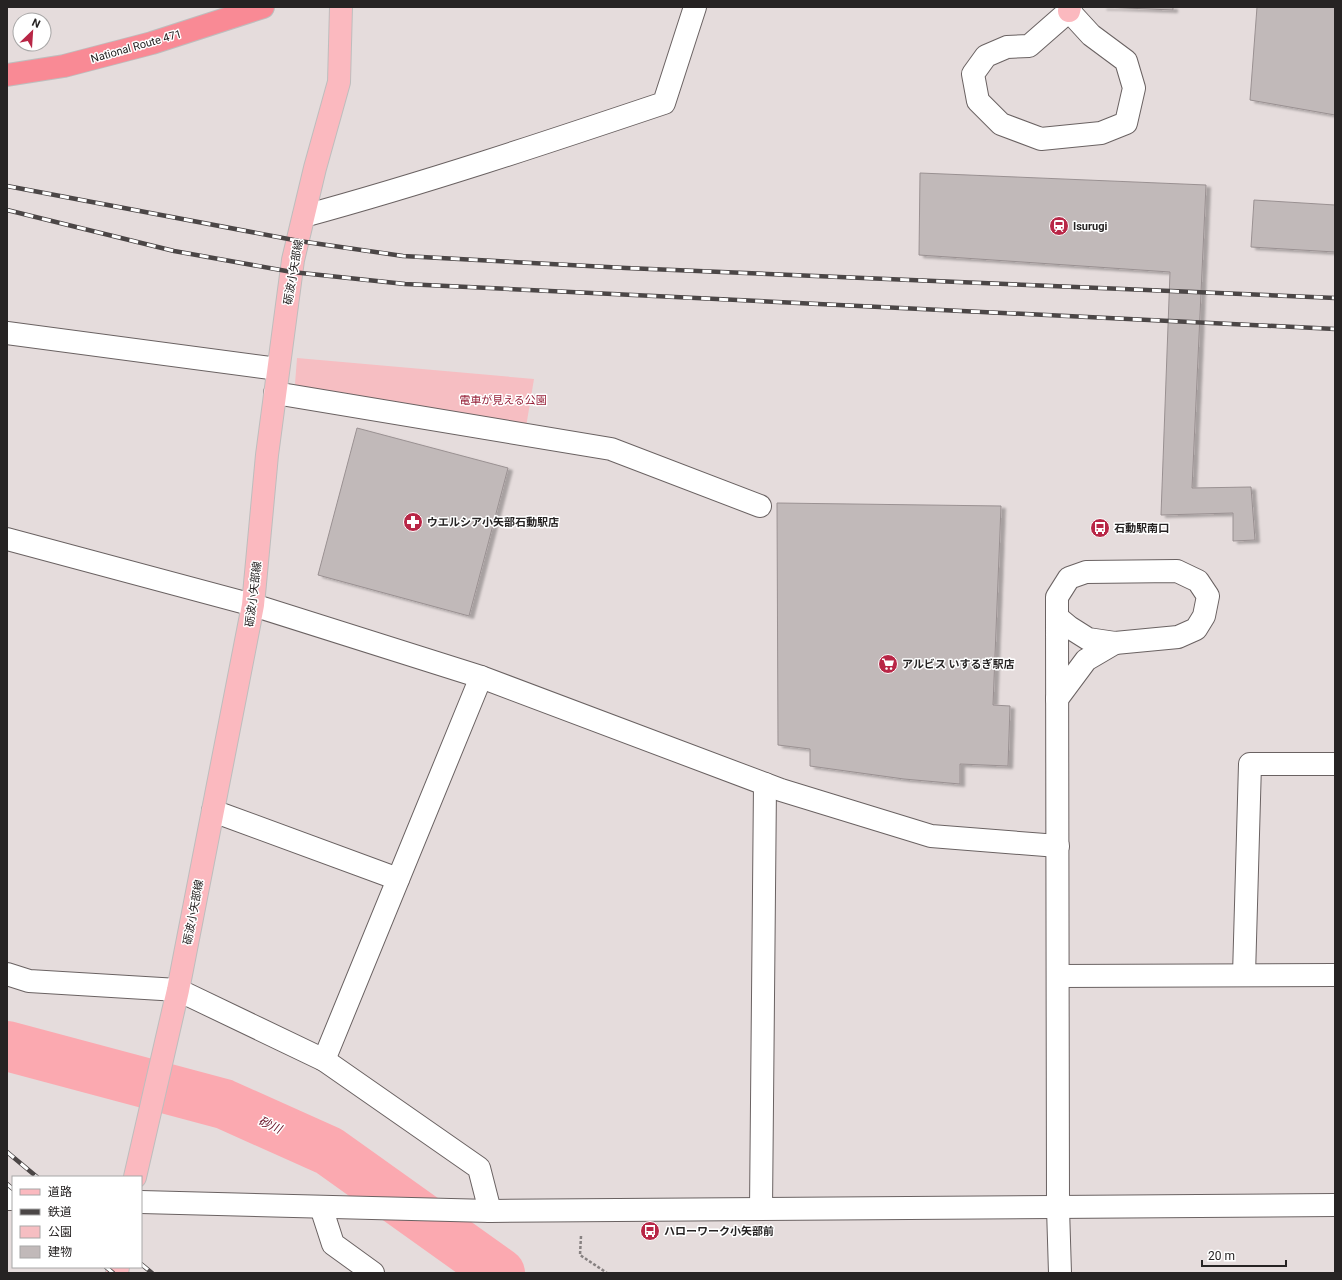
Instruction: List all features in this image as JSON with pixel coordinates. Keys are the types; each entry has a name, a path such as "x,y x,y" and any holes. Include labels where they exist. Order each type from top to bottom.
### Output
{"highway":[{"name":"National Route 471","path":"7,75 64,66 152,43 263,7"}],"main road":[{"name":"砺波小矢部線","path":"135,1176 178,990 253,605 267,455 294,260 315,168 339,82 341,7"}],"street":[{"path":"304,216 380,195 447,174 664,103 695,7"},
{"path":"1069,9 1091,35 1126,62 1134,88 1126,123 1101,133 1041,139 1001,124 978,100 973,74 986,56 1007,47 1029,46 1069,9"},
{"path":"7,333 278,369"},
{"path":"275,393 611,449 760,506"},
{"path":"7,539 253,605 481,677 765,784 931,836 1058,846"},
{"path":"1057,617 1069,627 1088,639 1116,643 1178,637 1196,629 1204,616 1208,596 1198,581 1177,571 1086,572 1069,578 1057,597 1057,617 1057,699 1058,846 1058,1208 1060,1273"},
{"path":"1057,699 1086,660 1116,643"},
{"path":"324,1060 481,677"},
{"path":"1244,975 1250,764 1335,764"},
{"path":"761,1209 765,784"},
{"path":"213,811 398,879"},
{"path":"7,974 29,981 178,990 324,1060 479,1168 490,1211"},
{"path":"1058,976 1335,974"},
{"path":"142,1202 490,1211 1335,1205"},
{"path":"321,1207 333,1244 373,1273"}],"path":[{"path":"582,1210 580,1255 607,1273"}],"green space":[{"name":"電車が見える公園","path":"297,358 534,379 526,427 307,392 295,384"}],"building":[{"path":"1102,7 1173,7 1173,10"},
{"path":"1257,7 1335,7 1335,115 1250,100"},
{"path":"920,173 1206,185 1192,488 1251,487 1255,540 1233,541 1233,513 1161,515 1170,272 919,255"},
{"path":"1254,200 1335,205 1335,252 1251,247"},
{"name":"ウエルシア小矢部石動駅店","path":"357,428 508,468 469,616 318,575"},
{"path":"777,503 1001,506 993,705 1010,706 1008,766 960,764 960,784 904,779 810,766 810,749 778,745"}],"waterway":[{"name":"砂川","path":"7,1046 224,1104 329,1151 500,1273"}],"railway":[{"path":"7,186 299,241 403,256 626,268 1335,298"},
{"path":"7,210 174,251 292,272 405,284 1335,329"},
{"path":"7,1152 36,1176"},
{"path":"7,1184 12,1188"},
{"path":"142,1265 152,1273"},
{"path":"107,1268 113,1273"}],"place":[{"name":"Isurugi","path":"1059,226"},
{"name":"ウエルシア小矢部石動駅店","path":"413,522"},
{"name":"石動駅南口","path":"1100,528"},
{"name":"アルビス いするぎ駅店","path":"888,664"},
{"name":"ハローワーク小矢部前","path":"650,1231"}]}
